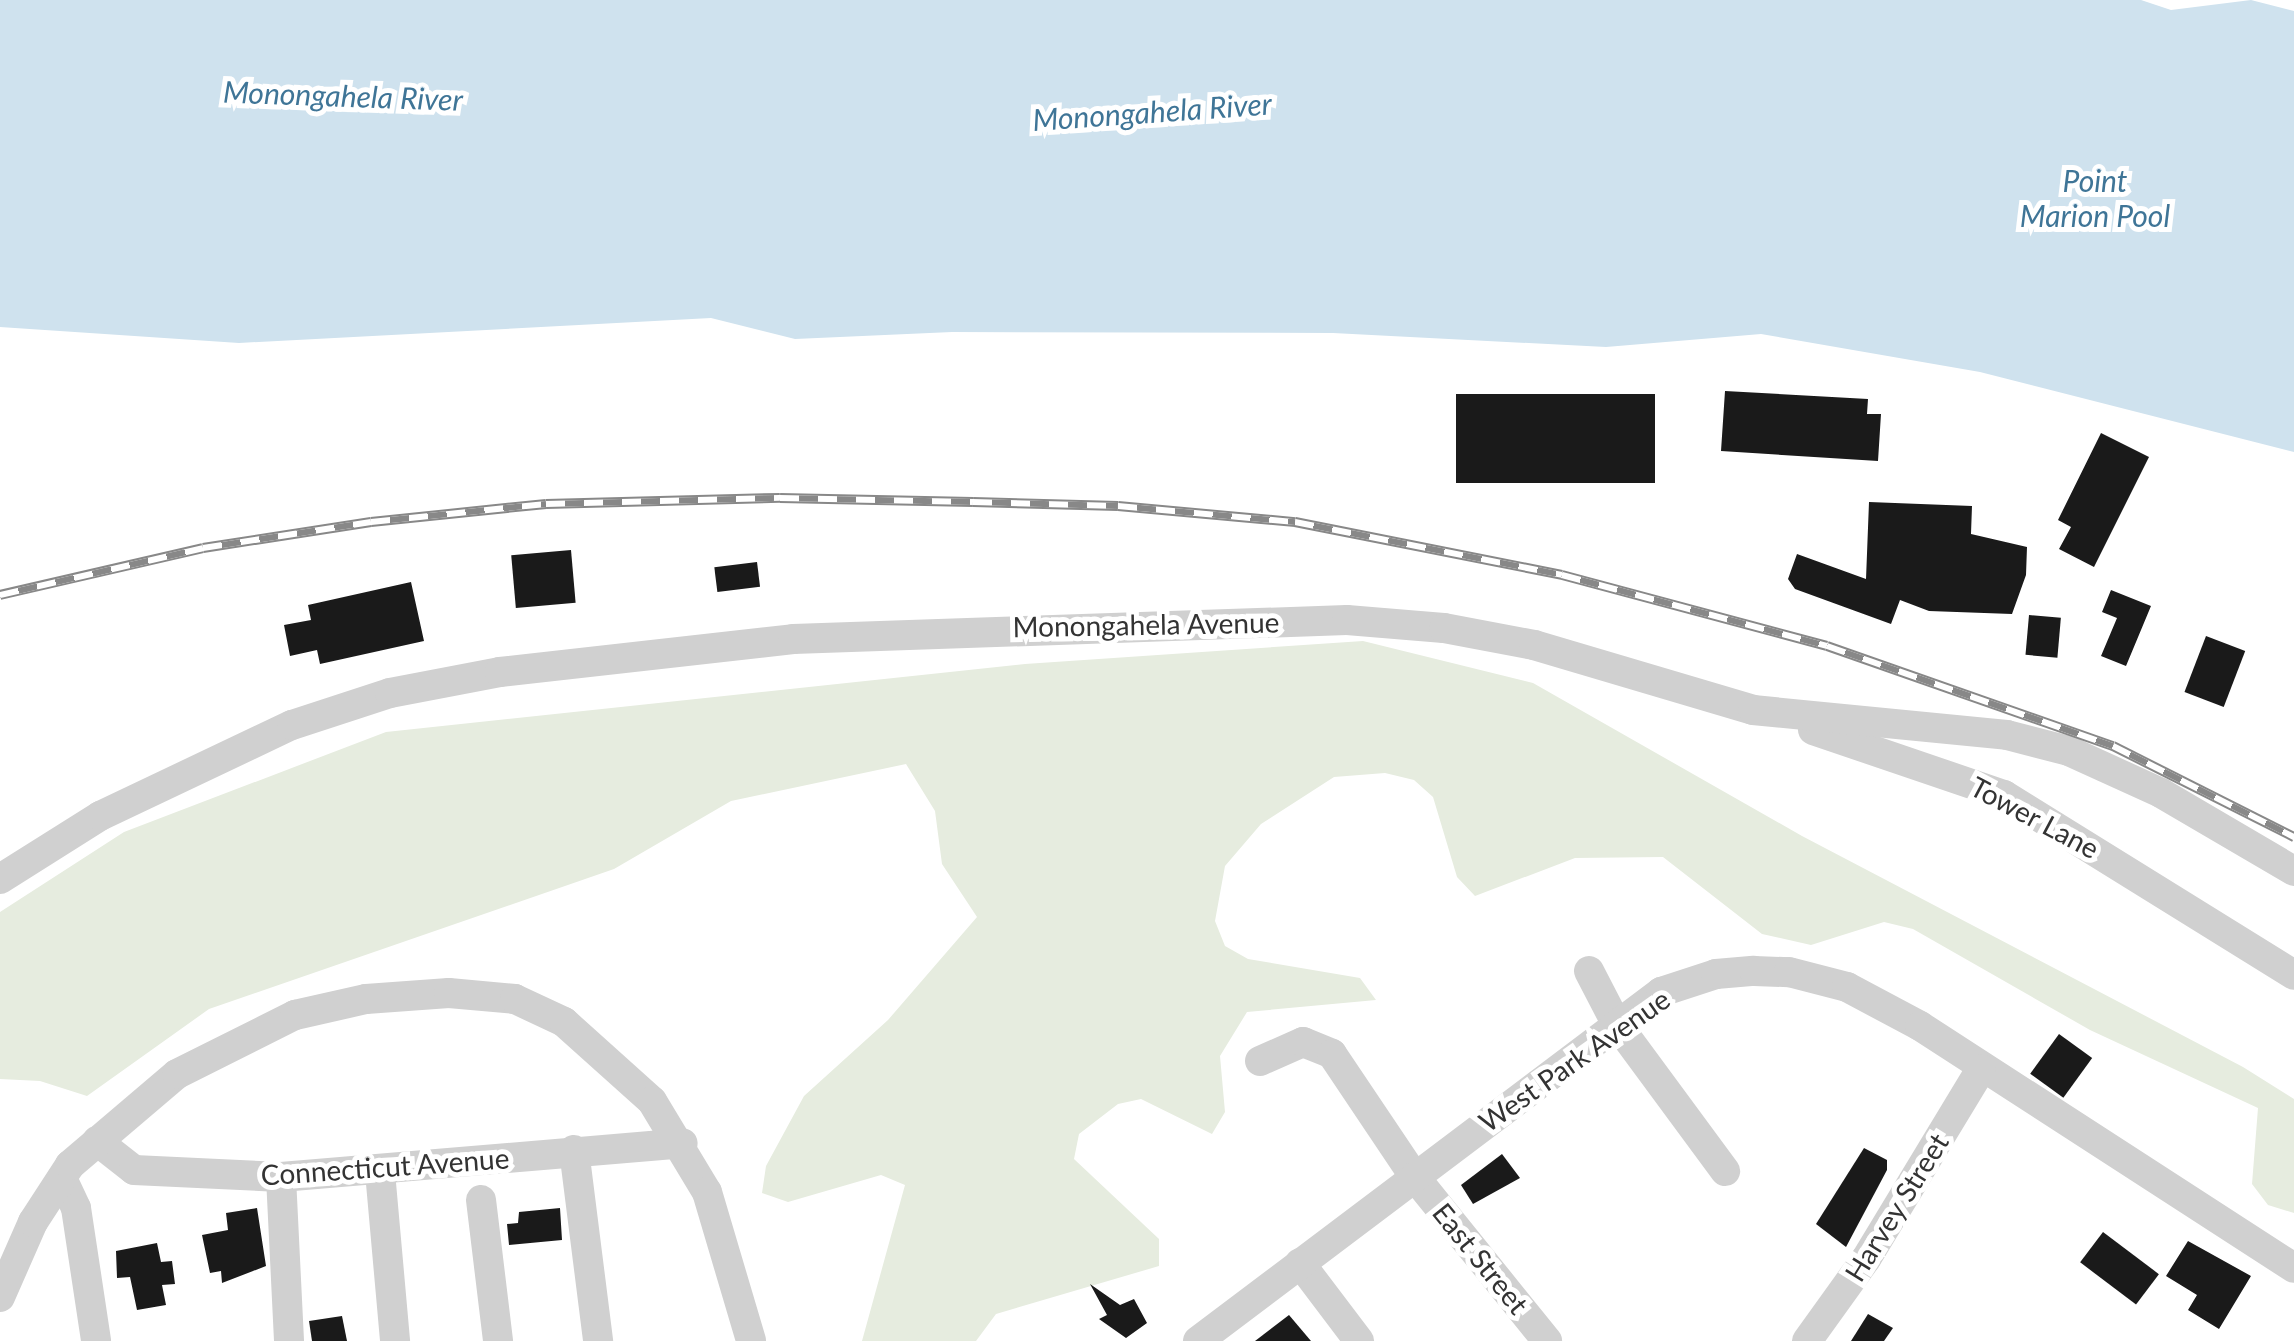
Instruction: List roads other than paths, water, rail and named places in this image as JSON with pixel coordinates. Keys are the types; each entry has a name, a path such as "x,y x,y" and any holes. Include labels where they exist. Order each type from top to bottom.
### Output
{"street":[{"name":"Monongahela Avenue","path":"0,879 196,766 292,724 390,694 573,662 774,641 1014,627 1347,620 1444,628 1534,646 1753,710 2007,735 2069,752 2161,793 2294,871"},
{"name":"Tower Lane","path":"1753,710 2004,795 2294,974"},
{"path":"1590,971 1616,1023 1725,1170"},
{"name":"West Park Avenue","path":"1198,1341 1616,1023 1661,992 1716,974 1789,972 1847,987 2294,1268"},
{"path":"0,1298 33,1222 62,1178 97,1141 177,1074 250,1034 366,999 449,993 514,999 564,1022 616,1063 683,1143 728,1247 752,1341"},
{"name":"East Street","path":"1260,1061 1303,1042 1332,1054 1414,1176 1547,1341"},
{"name":"Harvey Street","path":"1807,1341 1866,1259 1981,1070"},
{"name":"Connecticut Avenue","path":"97,1141 134,1170 282,1177 380,1172 574,1150 683,1143"},
{"path":"574,1150 598,1341"},
{"path":"380,1172 395,1341"},
{"path":"282,1177 289,1341"},
{"path":"62,1178 76,1208 96,1341"},
{"path":"481,1200 498,1341"},
{"path":"1300,1263 1359,1341"}],"water":[{"name":"Point Marion Pool","path":"0,0 2141,0 2171,10 2251,0 2294,11 2294,452 1980,372 1761,334 1606,347 1333,333 952,332 795,339 711,318 239,343 0,327"}],"railway":[{"path":"0,595 203,548 371,522 546,504 780,498 973,502 1118,506 1295,522 1562,575 1827,646 2113,746 2294,837"}],"water label":[{"name":"Monongahela River","path":"343,95"},
{"name":"Monongahela River","path":"1152,111"}]}
